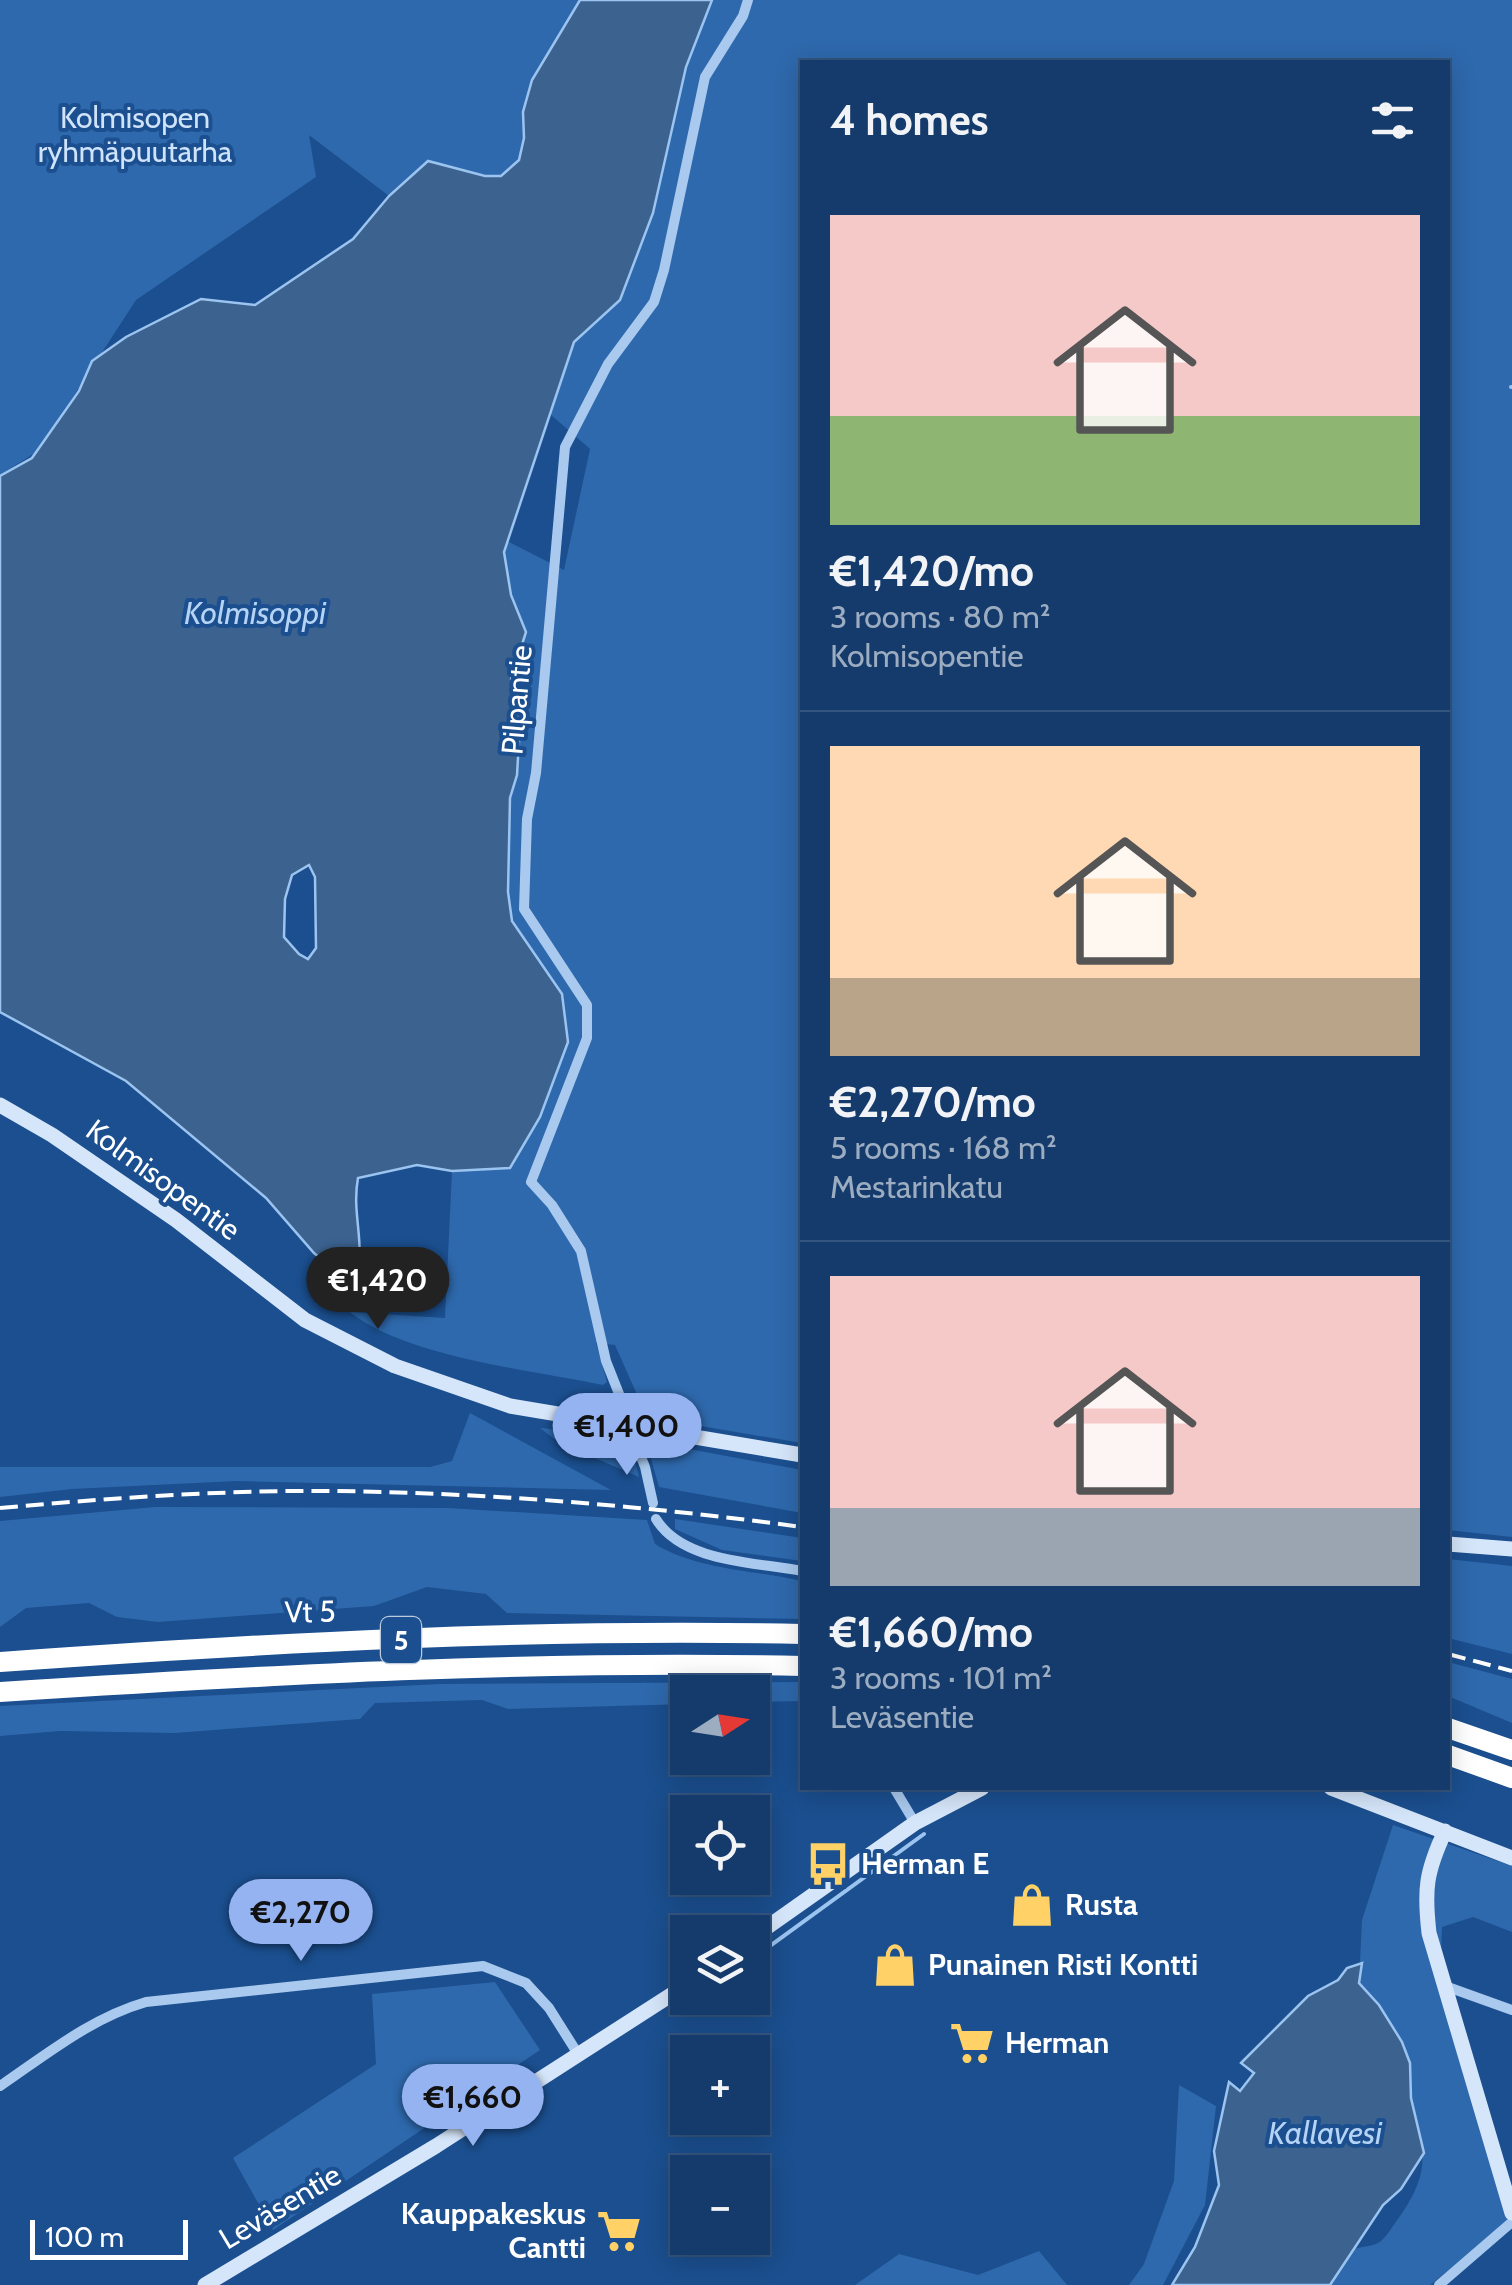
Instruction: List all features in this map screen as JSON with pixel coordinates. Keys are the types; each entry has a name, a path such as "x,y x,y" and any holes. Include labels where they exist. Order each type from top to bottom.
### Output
{"highway":[{"name":"Vt 5","path":"0,1662 274,1642 722,1632 800,1634"},
{"name":"Vt 5","path":"0,1692 272,1675 716,1664 800,1666"},
{"path":"1450,1729 1512,1750"},
{"path":"1450,1756 1512,1778"}],"main road":[{"name":"Kolmisopentie","path":"0,1105 52,1135 176,1220 305,1320 396,1366 510,1406 800,1455"},
{"path":"1450,1544 1512,1549"},
{"path":"770,1925 914,1823 978,1790"},
{"path":"1336,1790 1512,1858"},
{"path":"1445,1831 1432,1859 1424,1893 1430,1933 1505,2165 1512,2213"},
{"name":"Leväsentie","path":"205,2285 436,2146 670,1995"},
{"path":"230,2267 239,2285"}],"street":[{"name":"Pilpantie","path":"628,1414 606,1361 580,1251 552,1205 531,1182 587,1038 587,1006 524,909 526,819 536,772 566,447 608,364 654,302 705,77 743,16 748,0"},
{"path":"635,1442 653,1503"},
{"path":"656,1519 662,1530 695,1550 800,1571"},
{"path":"895,1790 914,1823"},
{"path":"0,2086 85,2028 116,2011 146,2002 483,1966 526,1984 548,2008 578,2054"},
{"path":"1445,1986 1512,2010"},
{"path":"1439,2285 1512,2222"}],"green space":[{"name":"Kolmisopen ryhmäpuutarha","path":"0,0 580,0 532,80 523,112 524,138 519,160 501,176 485,176 428,161 389,196 309,135 316,177 136,300 38,451 0,475"},
{"path":"666,0 1512,0 1512,1537 1450,1530 1450,60 800,60 800,1443 647,1417 615,1345 596,1343 607,1382 603,1385 436,1351 374,1327 350,1312 445,1318 452,1171 510,1167 562,994 511,921 510,798 517,775 520,724 511,680 526,632 509,587 505,552 507,541 564,570 590,449 550,414 574,342 620,300"},
{"path":"470,1413 611,1490 237,1481 72,1489 0,1497 0,1467 430,1467 452,1461"},
{"path":"540,1428 629,1437 639,1477 560,1443"},
{"path":"646,1441 800,1470 800,1513 659,1487"},
{"path":"155,1507 448,1508 647,1520 655,1544 671,1553 708,1564 800,1581 800,1619 507,1613 486,1594 427,1587 374,1606 158,1622 117,1617 89,1603 26,1608 0,1627 0,1521"},
{"path":"675,1519 800,1538 800,1561 722,1550 675,1529"},
{"path":"1450,1559 1512,1566 1512,1654 1450,1638"},
{"path":"1450,1663 1512,1679 1512,1723 1450,1697"},
{"path":"770,1682 800,1682 800,1701 770,1702"},
{"path":"670,1683 670,1704 508,1709 482,1700 375,1703 360,1719 175,1733 60,1731 0,1736 0,1706 440,1684"},
{"path":"1393,1825 1512,1866 1512,1932 1473,1917 1442,1927 1440,1989 1511,2220 1430,2285 1330,2285 1352,2250 1378,2243 1386,2236 1410,2200 1421,2172 1422,2147 1406,2054 1394,2029 1359,1983 1362,1920"},
{"path":"495,1982 540,2050 273,2230 233,2158 376,2064 372,1994"},
{"path":"1179,2085 1216,2106 1205,2205 1163,2285 1129,2285 1144,2264 1174,2181"},
{"path":"1039,2251 1067,2285 855,2285 899,2254 978,2275"}],"water":[{"name":"Kolmisoppi","path":"580,0 712,0 686,67 653,213 620,300 574,342 504,552 511,595 526,632 511,679 520,724 517,775 510,798 508,892 512,921 562,994 568,1042 540,1117 510,1168 452,1171 417,1165 358,1178 359,1270 339,1274 314,1253 266,1198 126,1081 0,1012 0,476 32,458 79,391 92,361 126,337 201,299 255,305 353,239 389,196 428,161 485,176 501,176 519,160 524,138 523,112 532,80","holes":["309,865 315,877 316,948 308,959 284,937 285,899 292,875"]},
{"name":"Kallavesi","path":"1362,1963 1359,1983 1379,2005 1410,2063 1411,2098 1424,2153 1401,2189 1383,2205 1330,2285 1172,2285 1195,2247 1219,2185 1214,2151 1229,2082 1240,2091 1254,2073 1241,2063 1308,1996 1338,1980 1347,1968"}],"waterway":[{"path":"770,1946 924,1834"}],"railway":[{"path":"0,1508 209,1493 393,1492 568,1502 800,1527"},
{"path":"1450,1655 1512,1671"}],"place":[{"name":"Herman E","path":"828,1864"},
{"name":"Rusta","path":"1032,1905"},
{"name":"Punainen Risti Kontti","path":"895,1965"},
{"name":"Herman","path":"972,2043"},
{"name":"Kauppakeskus Cantti","path":"619,2231"}]}
